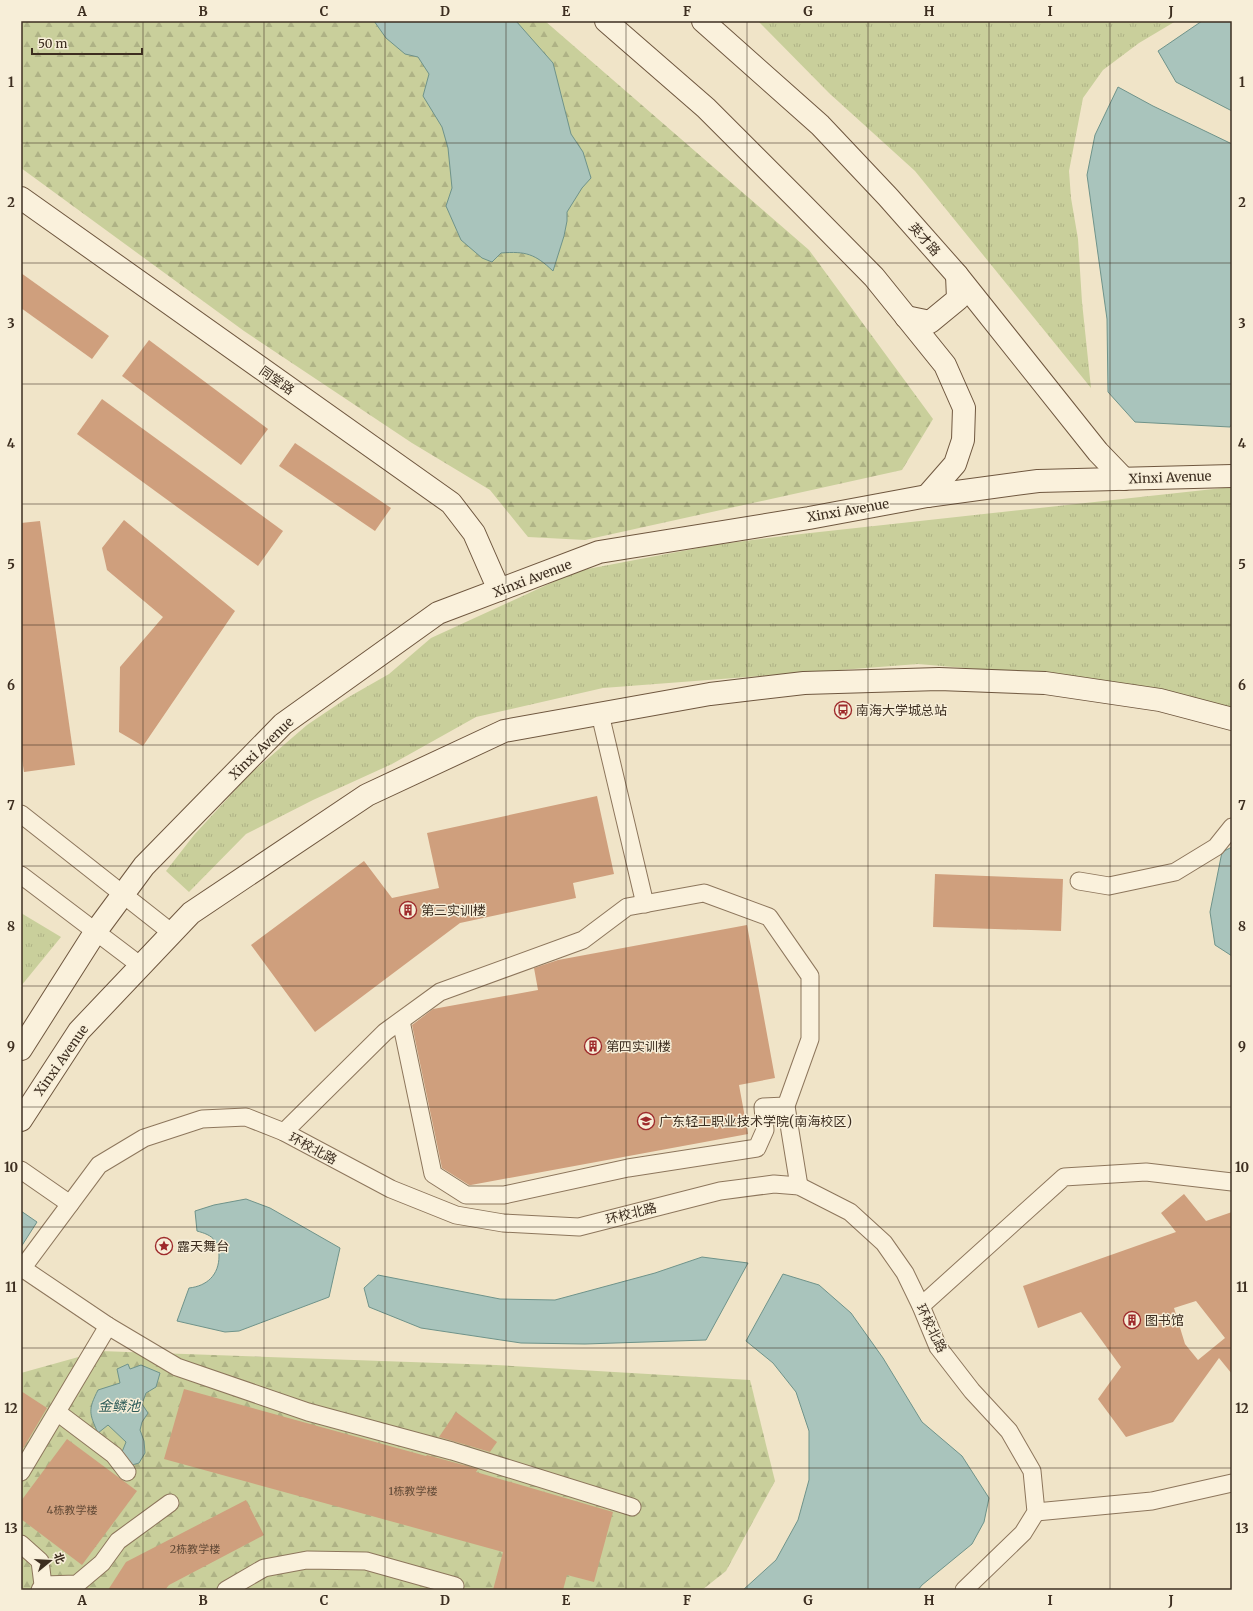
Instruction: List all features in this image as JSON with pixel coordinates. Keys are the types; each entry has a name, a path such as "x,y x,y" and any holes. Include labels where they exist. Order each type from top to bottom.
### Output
{"main road":[{"path":"606,21 712,114 874,277 945,365 964,408 963,440 955,464 927,496"},
{"name":"英才路","path":"703,21 820,125 888,197 957,275 1098,452 1124,479"},
{"name":"同堂路","path":"21,198 451,503 474,533 499,590"},
{"path":"906,318 930,322 948,308 958,299 957,275"},
{"name":"Xinxi Avenue","path":"21,1049 96,931 144,866 283,724 438,613 600,552 809,518 927,496 1038,481 1232,476"},
{"name":"Xinxi Avenue","path":"21,1120 79,1031 191,913 367,795 504,731 710,694 804,683 939,679 1045,684 1160,700 1232,719"}],"street":[{"path":"600,714 644,904"},
{"path":"21,814 172,933"},
{"path":"1079,881 1108,886 1175,872 1216,847 1232,827"},
{"path":"21,875 141,966"},
{"path":"284,1132 385,1032 440,992 583,940 627,907 704,894 769,917 810,976 810,1039 786,1106 799,1186"},
{"path":"401,1021 433,1174 466,1195 504,1195 628,1168 757,1148 765,1130 763,1107 786,1106"},
{"name":"环校北路","path":"22,1269 99,1164 144,1138 202,1119 246,1117 284,1132 391,1188 456,1215 503,1223 579,1227 720,1191 774,1184 799,1186 850,1212 884,1243 905,1273 938,1347 972,1391 1009,1431 1032,1471 1036,1512"},
{"path":"21,1170 70,1204"},
{"path":"921,1306 1064,1177 1146,1172 1232,1182"},
{"path":"22,1269 108,1326 176,1367 308,1412 452,1451 632,1507"},
{"path":"21,1472 108,1326"},
{"path":"57,1412 114,1455 127,1472"},
{"path":"964,1590 1023,1533 1036,1512 1152,1501 1232,1483"},
{"path":"21,1544 40,1561 42,1587 77,1584 102,1563 118,1541 170,1503"},
{"path":"226,1590 264,1568 307,1560 366,1561 455,1586"}],"green space":[{"path":"21,21 545,21 809,250 933,419 902,470 585,540 528,537 490,490 412,443 244,331 21,168"},
{"path":"758,21 1176,21 1139,43 1103,70 1083,98 1069,171 1071,198 1078,239 1082,302 1091,388 915,171 829,93"},
{"path":"1232,487 1232,708 1096,679 918,664 603,688 476,717 392,764 313,800 246,834 189,892 166,871 194,835 250,774 307,725 347,698 389,674 431,638 577,571 714,545 792,535"},
{"path":"21,913 61,937 21,986"},
{"path":"100,1351 496,1365 750,1380 775,1481 726,1571 702,1590 21,1590 21,1373"}],"water":[{"path":"374,21 516,21 553,63 571,134 583,152 591,178 582,188 567,212 564,236 553,271 535,257 524,253 501,253 492,262 482,258 461,240 446,206 452,188 448,148 442,127 423,96 429,74 418,57 405,54 386,38"},
{"path":"1202,21 1232,21 1232,111 1176,82 1158,51"},
{"path":"1118,87 1153,106 1232,144 1232,423 1230,427 1135,422 1108,392 1107,319 1087,175 1095,135"},
{"path":"1232,847 1232,956 1215,945 1210,912 1222,852"},
{"path":"246,1199 270,1208 340,1248 329,1297 239,1331 225,1332 177,1321 189,1288 201,1285 211,1278 217,1269 218,1263 218,1246 213,1239 205,1233 197,1231 195,1211 214,1205"},
{"path":"21,1211 37,1222 21,1247"},
{"path":"702,1257 748,1263 706,1340 585,1344 521,1343 421,1328 369,1307 364,1288 378,1275 500,1299 555,1300 655,1273"},
{"path":"783,1274 819,1285 851,1313 883,1358 922,1422 962,1456 989,1498 984,1522 972,1544 922,1585 918,1590 743,1590 776,1560 798,1520 809,1480 809,1431 796,1392 773,1363 746,1341"},
{"name":"金鳞池","path":"128,1364 130,1369 141,1365 160,1373 156,1387 146,1393 142,1404 148,1413 142,1422 140,1430 144,1441 145,1453 139,1463 132,1465 122,1452 126,1442 108,1425 98,1433 91,1416 91,1407 98,1390 120,1383 117,1369"}],"building":[{"path":"21,273 109,336 92,359 21,308"},
{"path":"149,340 268,429 241,465 122,376"},
{"path":"102,399 283,531 258,566 77,434"},
{"path":"295,443 391,508 375,531 279,466"},
{"path":"124,520 235,611 143,746 119,732 120,667 163,617 107,570 102,548"},
{"path":"40,521 75,765 24,772 21,753 21,523"},
{"name":"第三实训楼","path":"597,796 614,874 573,883 576,898 460,923 315,1032 251,945 364,861 392,898 439,888 427,833"},
{"path":"935,874 1063,879 1061,931 933,927"},
{"name":"第四实训楼","path":"747,925 775,1078 739,1085 748,1134 471,1185 442,1168 412,1025 433,1009 538,990 534,968 558,960"},
{"name":"图书馆","path":"1184,1194 1206,1221 1232,1212 1232,1374 1219,1358 1173,1422 1126,1437 1098,1399 1121,1367 1081,1312 1038,1328 1023,1286 1176,1232 1161,1213","holes":["1196,1301 1225,1338 1198,1360 1185,1344 1174,1308"]},
{"path":"184,1389 478,1469 476,1472 613,1512 594,1582 567,1575 563,1590 493,1590 503,1552 164,1459"},
{"path":"21,1391 47,1408 21,1452"},
{"path":"456,1412 497,1442 490,1452 439,1437"},
{"path":"67,1439 137,1491 82,1565 21,1519 21,1501"},
{"path":"246,1500 264,1535 169,1585 165,1590 108,1590 126,1562"}],"place":[{"name":"南海大学城总站","path":"843,710"},
{"name":"第三实训楼","path":"408,910"},
{"name":"第四实训楼","path":"593,1046"},
{"name":"广东轻工职业技术学院(南海校区)","path":"646,1121"},
{"name":"露天舞台","path":"164,1246"},
{"name":"图书馆","path":"1132,1320"}]}
